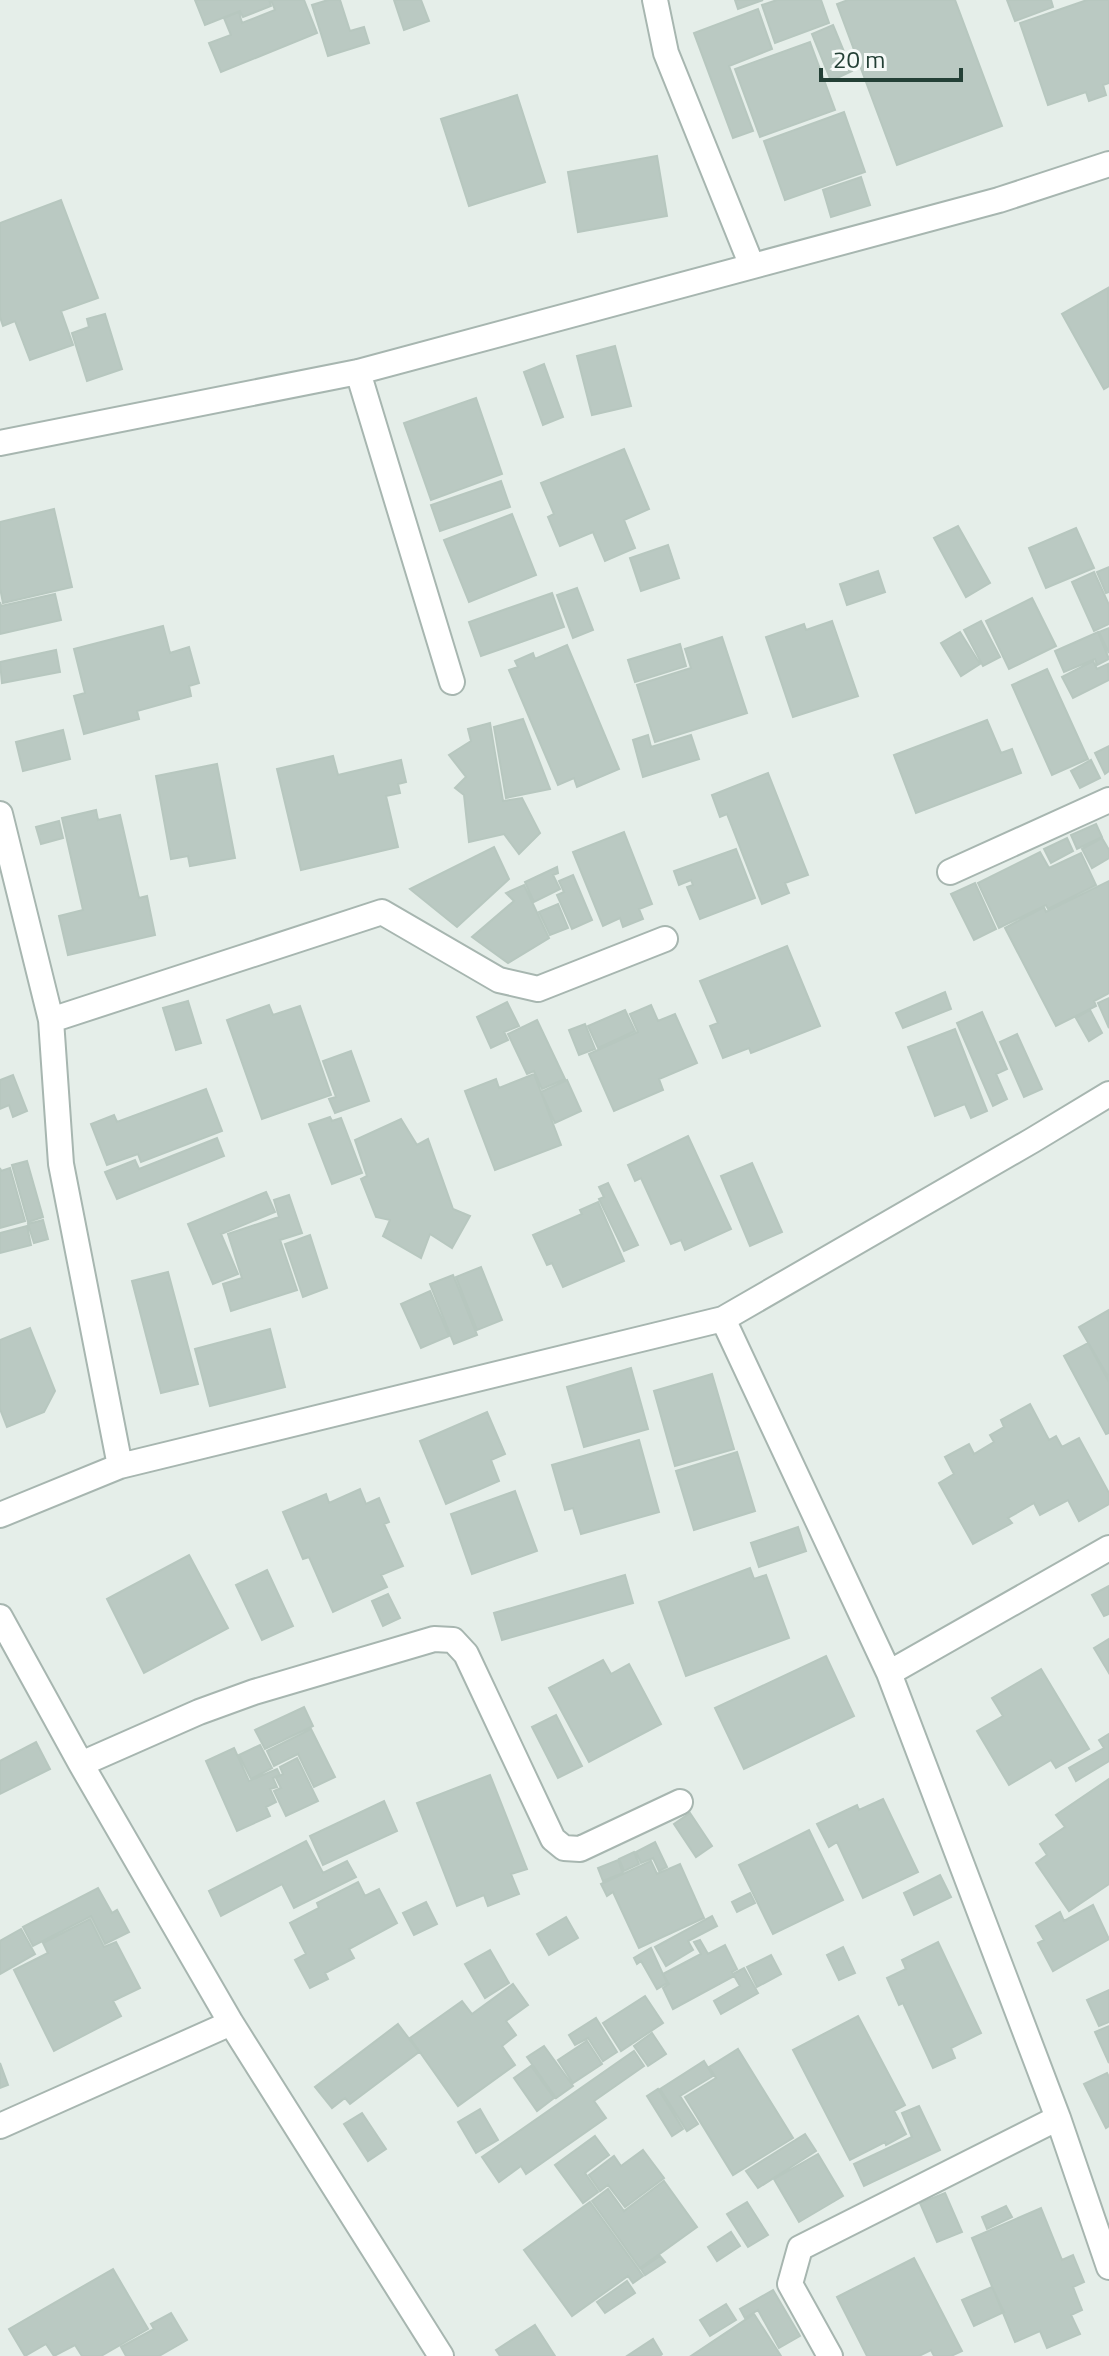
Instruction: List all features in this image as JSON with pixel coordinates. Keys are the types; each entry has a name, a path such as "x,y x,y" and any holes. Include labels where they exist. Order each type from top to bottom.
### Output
{"street":[{"path":"655,0 666,53 752,266"},
{"path":"0,443 358,372 999,200 1109,164"},
{"path":"358,372 452,682"},
{"path":"950,872 1109,800"},
{"path":"0,814 51,1020 61,1164 120,1466"},
{"path":"51,1020 382,912 499,980 538,989 665,939"},
{"path":"0,1515 120,1466 723,1319 1109,1094"},
{"path":"723,1319 889,1673 1058,2118 1109,2267"},
{"path":"889,1673 1109,1548"},
{"path":"0,1617 231,2023 441,2356"},
{"path":"81,1764 199,1712 254,1692 434,1639 453,1640 466,1654 553,1839 564,1848 580,1849 680,1802"},
{"path":"0,2126 231,2023"},
{"path":"830,2356 790,2284 800,2248 1058,2118"}],"building":[{"path":"195,0 269,0 271,6 243,17 240,11 205,25"},
{"path":"271,0 304,0 317,33 221,72 209,43 231,35 224,18 239,12 242,23 275,10"},
{"path":"340,0 350,31 364,27 369,43 328,56 312,5"},
{"path":"394,0 421,0 429,21 404,30"},
{"path":"735,0 763,0 738,9"},
{"path":"777,0 821,0 829,23 775,43 762,5"},
{"path":"848,0 955,0 1002,126 897,165 837,4"},
{"path":"1007,0 1051,0 1053,7 1015,21"},
{"path":"1087,0 1109,0 1109,83 1103,85 1106,95 1089,101 1086,92 1048,105 1020,23"},
{"path":"758,9 772,49 729,66 753,131 733,138 694,33"},
{"path":"833,25 852,71 831,81 812,34"},
{"path":"810,42 835,110 760,137 735,69"},
{"path":"517,95 545,182 469,206 441,119"},
{"path":"844,112 865,172 785,200 764,141"},
{"path":"657,156 667,216 578,232 568,172"},
{"path":"861,177 870,205 831,217 823,190"},
{"path":"61,200 98,298 61,311 73,345 30,360 15,321 3,326 0,317 0,223"},
{"path":"1108,288 1109,386 1104,389 1062,314"},
{"path":"105,314 122,369 87,381 72,333 89,327 87,319"},
{"path":"615,346 631,406 592,415 577,356"},
{"path":"544,364 563,417 543,425 524,372"},
{"path":"476,398 502,474 431,500 404,423"},
{"path":"624,449 649,509 624,520 635,548 605,561 593,532 560,546 548,517 554,514 541,483"},
{"path":"501,481 510,507 440,531 431,505"},
{"path":"54,509 72,587 3,603 0,588 0,522"},
{"path":"512,514 536,575 469,602 444,540"},
{"path":"958,526 990,583 966,597 934,538"},
{"path":"1076,528 1094,568 1046,588 1029,548"},
{"path":"668,545 679,578 641,591 630,558"},
{"path":"1109,567 1109,592 1106,593 1097,572"},
{"path":"878,571 885,592 847,605 840,584"},
{"path":"1094,572 1109,605 1109,624 1094,631 1072,582"},
{"path":"577,588 593,630 573,638 557,595"},
{"path":"552,593 564,627 481,656 469,622"},
{"path":"55,594 61,620 0,634 0,602 1,606"},
{"path":"1032,598 1056,646 1009,669 986,621"},
{"path":"832,621 858,696 793,717 766,637 804,624 806,630"},
{"path":"981,621 1000,657 983,666 964,630"},
{"path":"163,626 170,653 189,647 199,683 189,686 191,696 137,711 139,719 84,734 74,696 85,693 74,649"},
{"path":"1109,628 1109,653 1099,632"},
{"path":"960,632 980,664 961,676 941,643"},
{"path":"1098,632 1109,659 1097,665 1095,659 1064,672 1055,651"},
{"path":"722,637 747,713 655,742 637,685 691,668 685,649"},
{"path":"680,644 686,666 635,682 628,660"},
{"path":"567,645 619,769 577,787 574,778 558,785 509,670 518,667 515,661 533,653 535,659"},
{"path":"56,650 60,672 2,683 0,662"},
{"path":"1093,661 1097,669 1108,664 1109,680 1073,698 1062,677"},
{"path":"1047,669 1088,759 1052,775 1012,685"},
{"path":"523,719 550,789 506,798 494,727"},
{"path":"987,720 1001,753 1012,749 1021,773 916,813 894,755"},
{"path":"490,723 503,801 522,798 540,833 519,854 504,834 469,842 464,795 455,788 466,777 449,755 471,741 468,729"},
{"path":"63,730 70,759 23,771 16,742"},
{"path":"648,735 651,747 691,735 699,759 643,777 633,740"},
{"path":"1109,746 1109,771 1105,774 1095,753"},
{"path":"333,756 338,775 401,760 406,782 398,784 400,793 386,796 398,847 301,870 277,769"},
{"path":"1091,760 1100,778 1080,788 1071,771"},
{"path":"217,764 235,858 190,866 188,856 171,859 156,776"},
{"path":"768,773 808,875 785,883 789,893 762,904 727,814 720,817 712,795"},
{"path":"96,810 98,820 120,815 139,898 147,896 155,935 68,955 59,916 83,910 62,818"},
{"path":"59,821 63,838 41,844 36,827"},
{"path":"1096,824 1102,837 1077,849 1071,835"},
{"path":"624,832 652,904 639,909 643,919 623,927 620,918 603,926 573,852"},
{"path":"1067,838 1073,851 1051,863 1044,849"},
{"path":"1102,838 1109,850 1109,858 1092,868 1082,849"},
{"path":"494,847 509,879 457,927 410,889"},
{"path":"736,849 755,898 700,919 687,887 693,885 691,880 679,885 674,871"},
{"path":"1040,852 1049,868 1081,853 1096,885 1048,909 1046,905 999,928 978,883"},
{"path":"557,867 558,873 553,875 560,889 534,902 525,882"},
{"path":"573,875 592,920 572,929 557,895 564,892 559,881"},
{"path":"1109,881 1109,993 1094,1001 1096,1006 1056,1026 1005,928 1044,907 1046,912"},
{"path":"975,883 996,929 974,940 951,894"},
{"path":"524,885 549,938 508,963 472,937 514,901 506,893"},
{"path":"558,904 568,928 550,935 539,912"},
{"path":"787,946 820,1026 751,1053 749,1048 723,1058 710,1026 718,1023 700,981"},
{"path":"945,992 951,1009 903,1028 896,1013"},
{"path":"1109,998 1109,1028 1098,1003"},
{"path":"188,1001 201,1043 176,1050 163,1008"},
{"path":"507,1002 519,1026 504,1032 508,1040 491,1048 477,1017"},
{"path":"269,1005 273,1015 300,1006 331,1095 262,1119 227,1020"},
{"path":"651,1005 658,1021 675,1014 697,1063 659,1079 663,1090 614,1111 589,1054 638,1032 630,1014"},
{"path":"625,1010 635,1031 598,1048 588,1026"},
{"path":"1090,1010 1102,1033 1089,1041 1076,1018"},
{"path":"982,1012 1007,1069 996,1074 1007,1099 993,1106 957,1023"},
{"path":"537,1020 565,1079 542,1089 534,1071 527,1074 508,1034"},
{"path":"585,1024 595,1049 579,1055 569,1030"},
{"path":"955,1029 987,1111 971,1118 965,1104 935,1116 908,1047"},
{"path":"1017,1034 1042,1089 1024,1097 1000,1042"},
{"path":"351,1051 369,1101 335,1113 329,1099 336,1097 323,1061"},
{"path":"534,1074 561,1145 495,1170 465,1091 496,1079 499,1088"},
{"path":"13,1075 27,1111 13,1117 9,1105 0,1109 0,1080"},
{"path":"567,1080 581,1111 555,1123 541,1092"},
{"path":"206,1089 222,1131 141,1162 138,1154 107,1165 91,1124 114,1115 117,1122"},
{"path":"330,1117 332,1121 341,1118 362,1173 332,1184 309,1124"},
{"path":"401,1119 417,1145 428,1139 453,1209 470,1216 452,1248 430,1234 421,1258 383,1236 390,1220 376,1217 361,1179 367,1176 355,1140"},
{"path":"688,1136 731,1229 685,1250 681,1240 671,1244 641,1178 635,1181 628,1165"},
{"path":"217,1138 224,1156 117,1199 105,1172 135,1160 139,1169"},
{"path":"27,1161 43,1217 28,1222 12,1165"},
{"path":"752,1163 782,1232 750,1246 721,1176"},
{"path":"0,1168 1,1171 10,1168 25,1221 0,1228"},
{"path":"608,1183 638,1245 624,1251 599,1199 604,1197 599,1187"},
{"path":"266,1192 275,1212 221,1234 238,1274 213,1284 188,1224"},
{"path":"289,1195 302,1233 280,1240 297,1290 231,1311 223,1284 242,1278 228,1234 279,1217 274,1200"},
{"path":"598,1202 624,1261 563,1287 552,1263 547,1265 533,1235 582,1214 580,1210"},
{"path":"43,1220 48,1239 34,1243 28,1224"},
{"path":"27,1226 31,1245 0,1253 0,1233"},
{"path":"310,1235 327,1288 303,1297 285,1244"},
{"path":"481,1267 502,1320 477,1330 456,1277"},
{"path":"168,1272 198,1384 161,1393 132,1281"},
{"path":"453,1275 477,1335 454,1344 430,1284"},
{"path":"430,1291 449,1336 421,1348 401,1304"},
{"path":"1109,1310 1109,1378 1079,1327"},
{"path":"30,1328 55,1391 44,1412 7,1427 0,1409 0,1340"},
{"path":"270,1329 285,1387 210,1406 195,1349"},
{"path":"1088,1343 1109,1382 1109,1433 1106,1434 1064,1356"},
{"path":"631,1368 648,1429 584,1447 567,1387"},
{"path":"712,1374 734,1449 675,1466 654,1391"},
{"path":"1030,1404 1049,1440 1056,1436 1062,1447 1079,1438 1109,1493 1109,1504 1079,1521 1068,1500 1040,1515 1034,1503 1008,1518 1012,1523 973,1544 939,1483 954,1474 945,1457 969,1444 974,1454 994,1442 990,1435 1004,1427 1001,1420"},
{"path":"487,1412 505,1454 491,1460 499,1481 446,1504 420,1441"},
{"path":"639,1440 659,1512 581,1534 573,1508 565,1510 552,1465"},
{"path":"737,1452 755,1511 694,1530 676,1471"},
{"path":"360,1489 366,1504 379,1498 389,1522 384,1524 403,1566 381,1575 387,1587 333,1612 309,1557 303,1559 283,1512 326,1494 329,1503"},
{"path":"515,1491 537,1551 472,1574 451,1514"},
{"path":"798,1527 806,1551 759,1567 751,1543"},
{"path":"189,1555 228,1628 144,1673 107,1599"},
{"path":"750,1568 754,1579 766,1575 789,1638 686,1676 659,1602"},
{"path":"267,1570 293,1626 262,1640 236,1585"},
{"path":"625,1575 633,1603 502,1640 494,1613"},
{"path":"1109,1586 1109,1614 1104,1616 1092,1595"},
{"path":"388,1594 400,1618 383,1626 372,1601"},
{"path":"1109,1639 1109,1673 1094,1648"},
{"path":"826,1656 854,1716 744,1769 715,1708"},
{"path":"603,1660 611,1674 629,1664 661,1724 589,1762 549,1688"},
{"path":"1041,1669 1089,1749 1056,1768 1051,1760 1009,1785 977,1731 1003,1716 992,1698"},
{"path":"304,1707 313,1726 265,1749 255,1730"},
{"path":"556,1715 582,1766 558,1778 532,1727"},
{"path":"311,1729 335,1777 314,1787 298,1754 274,1766 267,1751"},
{"path":"1109,1734 1109,1761 1076,1781 1069,1768 1104,1748 1099,1740"},
{"path":"36,1742 50,1769 0,1794 0,1761"},
{"path":"260,1745 272,1768 251,1779 239,1755"},
{"path":"234,1748 249,1781 277,1769 280,1775 273,1778 277,1787 270,1789 276,1802 266,1807 270,1816 237,1831 206,1761"},
{"path":"297,1758 318,1801 286,1816 274,1791 281,1788 276,1778 283,1774 280,1767"},
{"path":"490,1775 527,1869 511,1874 519,1894 488,1906 484,1895 457,1906 417,1803"},
{"path":"1109,1779 1109,1884 1069,1911 1036,1863 1047,1855 1040,1844 1065,1827 1056,1815"},
{"path":"883,1799 918,1872 863,1898 837,1842 829,1847 817,1824 857,1805 859,1810"},
{"path":"384,1801 397,1831 323,1865 310,1836"},
{"path":"690,1813 712,1846 696,1857 674,1824"},
{"path":"809,1830 843,1900 773,1934 739,1865"},
{"path":"306,1841 323,1873 347,1861 356,1877 294,1908 282,1884 221,1916 209,1891"},
{"path":"655,1842 667,1867 659,1871 653,1858 641,1863 636,1852"},
{"path":"634,1852 639,1864 624,1871 619,1859"},
{"path":"618,1860 623,1873 603,1881 598,1868"},
{"path":"651,1861 657,1874 680,1864 704,1918 639,1948 613,1892 607,1896 601,1884"},
{"path":"940,1875 951,1897 914,1915 904,1893"},
{"path":"358,1882 365,1896 379,1889 397,1923 349,1949 354,1958 325,1973 328,1979 310,1988 295,1960 306,1954 290,1923 319,1908 317,1903"},
{"path":"98,1888 112,1913 117,1910 129,1932 105,1944 91,1916 33,1946 23,1927"},
{"path":"750,1893 755,1903 737,1912 732,1902"},
{"path":"426,1902 437,1924 414,1935 403,1913"},
{"path":"1093,1905 1109,1939 1053,1971 1038,1943 1044,1940 1036,1926 1060,1912 1064,1921"},
{"path":"712,1916 717,1926 688,1941 693,1950 666,1966 655,1947"},
{"path":"566,1917 578,1938 549,1955 537,1934"},
{"path":"90,1919 104,1947 116,1942 140,1988 113,2001 121,2016 54,2051 14,1970 48,1953 43,1943"},
{"path":"21,1929 35,1954 0,1974 0,1941"},
{"path":"700,1940 708,1954 725,1945 737,1969 732,1972 734,1976 673,2009 663,1988 669,1984 663,1974 701,1954 694,1942"},
{"path":"938,1942 981,2033 951,2048 955,2058 933,2068 903,2003 899,2005 887,1978 906,1969 902,1960"},
{"path":"843,1947 855,1973 839,1980 827,1955"},
{"path":"651,1948 667,1983 657,1989 641,1961 637,1964 634,1958"},
{"path":"490,1950 509,1983 485,1998 465,1964"},
{"path":"771,1955 781,1974 757,1987 747,1967"},
{"path":"744,1968 758,1993 721,2014 714,2001 740,1986 733,1974"},
{"path":"513,1984 528,2005 506,2021 516,2035 502,2046 515,2065 458,2106 410,2038 462,2001 472,2014"},
{"path":"1109,1990 1109,2022 1099,2026 1087,2000"},
{"path":"645,1996 663,2023 621,2051 603,2023"},
{"path":"858,2016 905,2105 894,2111 906,2134 850,2160 793,2050"},
{"path":"596,2018 617,2052 603,2061 588,2038 575,2045 569,2035"},
{"path":"398,2024 419,2052 350,2104 345,2098 332,2108 315,2087"},
{"path":"1109,2026 1109,2063 1095,2032"},
{"path":"652,2033 666,2054 648,2066 634,2046"},
{"path":"587,2041 602,2064 573,2083 558,2060"},
{"path":"544,2046 573,2086 556,2098 527,2057"},
{"path":"738,2049 793,2138 733,2175 685,2097 716,2078 709,2067"},
{"path":"634,2051 644,2066 594,2101 606,2118 526,2174 521,2166 499,2182 482,2157"},
{"path":"704,2061 713,2076 680,2096 698,2124 687,2131 660,2089"},
{"path":"0,2063 8,2085 0,2088"},
{"path":"531,2066 554,2098 537,2111 514,2078"},
{"path":"1107,2073 1109,2126 1106,2128 1084,2084"},
{"path":"658,2089 683,2129 672,2136 647,2096"},
{"path":"919,2106 940,2150 864,2186 854,2164 912,2137 902,2113"},
{"path":"480,2109 498,2140 476,2153 458,2122"},
{"path":"362,2113 386,2149 368,2161 344,2124"},
{"path":"805,2134 816,2151 758,2188 746,2171"},
{"path":"595,2136 609,2155 585,2173 598,2192 583,2203 555,2165"},
{"path":"643,2150 664,2178 625,2207 608,2185 600,2191 589,2175 614,2156 621,2166"},
{"path":"818,2154 843,2196 799,2222 774,2179"},
{"path":"664,2181 697,2227 640,2268 592,2201 608,2189 624,2211"},
{"path":"945,2193 962,2232 937,2242 920,2203"},
{"path":"590,2202 643,2276 633,2283 628,2276 572,2316 524,2250"},
{"path":"747,2202 768,2235 748,2247 727,2214"},
{"path":"1006,2206 1012,2217 987,2229 982,2217"},
{"path":"1041,2208 1062,2260 1073,2255 1084,2282 1073,2287 1082,2310 1071,2315 1080,2334 1047,2348 1040,2331 1015,2342 972,2238"},
{"path":"731,2232 740,2246 717,2261 708,2247"},
{"path":"660,2256 665,2262 645,2275 641,2269"},
{"path":"914,2258 962,2351 951,2356 934,2356 931,2350 919,2356 867,2356 837,2297"},
{"path":"113,2269 148,2329 101,2356 82,2356 75,2345 54,2356 46,2344 25,2356 9,2329"},
{"path":"627,2281 635,2293 605,2313 597,2302"},
{"path":"992,2287 1004,2312 974,2326 962,2300"},
{"path":"773,2290 800,2336 779,2348 758,2310 745,2318 740,2309"},
{"path":"726,2304 736,2320 710,2336 700,2320"},
{"path":"171,2313 187,2340 159,2356 126,2356 121,2347 154,2329 151,2324"},
{"path":"754,2314 781,2356 691,2356"},
{"path":"535,2325 555,2356 500,2356 496,2350"},
{"path":"653,2339 662,2354 660,2356 627,2356"}]}
